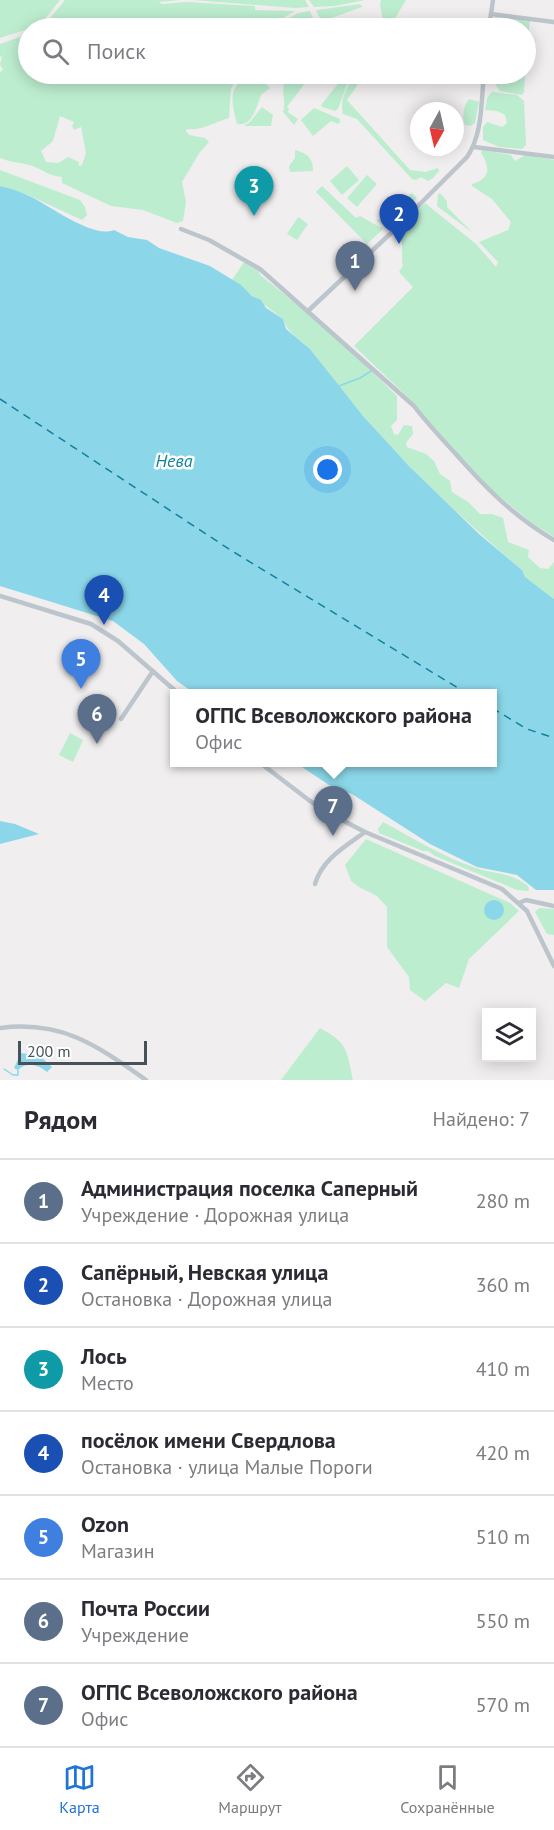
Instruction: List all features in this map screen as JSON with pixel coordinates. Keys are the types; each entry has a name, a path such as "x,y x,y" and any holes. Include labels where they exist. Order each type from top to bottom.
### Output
{"street":[{"path":"490,18 493,0"},
{"path":"491,14 522,18"},
{"path":"536,20 554,22"},
{"path":"308,311 456,169 474,147 483,84"},
{"path":"474,147 554,157"},
{"path":"181,229 208,240 256,266 414,406 429,426 492,495 531,527 554,540"},
{"path":"0,596 83,620 102,629 174,689"},
{"path":"121,719 153,671"},
{"path":"266,767 310,801 365,832 502,889 527,911 554,966"},
{"path":"315,884 326,864 365,832"},
{"path":"519,903 526,900 554,906"},
{"path":"0,1028 32,1027 64,1032 103,1051 146,1080"}],"green space":[{"path":"0,0 60,0 46,18 18,18 18,32 0,38"},
{"path":"65,0 179,0 159,2 162,4 186,2 255,6 255,10 295,11 283,18 50,18"},
{"path":"193,0 305,0 309,7 295,8"},
{"path":"309,0 365,0 335,6 314,7"},
{"path":"381,0 406,0 395,18 383,18"},
{"path":"360,4 362,7 331,18 320,18 317,10"},
{"path":"310,11 313,18 289,18 298,13"},
{"path":"18,38 18,84 234,84 231,88 229,118 186,131 189,135 205,138 209,142 200,152 182,182 186,202 183,221 177,223 143,210 111,206 62,183 62,177 29,165 0,158 0,73 3,69 0,65 2,56 0,57 0,44","holes":["60,116 74,122 72,126 74,130 81,127 86,153 82,165 79,166 79,162 68,157 58,163 46,162 41,151 53,141"]},
{"path":"238,84 266,84 270,88 261,95 250,119 242,124 237,124 233,108 234,89"},
{"path":"284,84 304,84 287,107 288,112 298,119 294,125 283,112"},
{"path":"338,84 347,84 338,109 335,111 321,105"},
{"path":"349,84 358,84 347,100 410,170 425,172 438,168 439,171 433,178 428,181 421,177 416,180 412,179 357,119 343,114 343,98"},
{"path":"495,84 524,84 522,95 500,91"},
{"path":"492,92 517,95 524,101 526,145 522,149 499,147 483,140 483,127 487,122 502,127 507,123 505,115 497,111 485,110 487,98"},
{"path":"469,99 479,102 475,123 470,126 465,125 465,105"},
{"path":"262,107 273,115 271,126 244,126 250,122"},
{"path":"314,108 340,119 340,122 338,124 331,121 313,136 301,120"},
{"path":"295,150 308,157 313,171 290,172 289,166 295,158"},
{"path":"482,150 511,155 515,161 525,155 554,160 554,537 532,523 494,492 430,424 415,404 354,346 413,287 399,272 403,266 399,228 425,203 476,244 496,267 498,262 479,242 508,230 511,222 492,199 472,186 487,172"},
{"path":"347,166 359,180 342,195 330,181"},
{"path":"0,170 80,200 87,215 82,220 28,195 0,186"},
{"path":"367,175 377,184 357,207 347,198"},
{"path":"322,186 356,218 360,216 383,229 367,244 316,192"},
{"path":"412,193 417,198 386,227 377,221 386,213 390,217 394,213 390,209"},
{"path":"440,193 447,201 447,207 473,233 437,206"},
{"path":"298,217 308,224 297,240 287,234"},
{"path":"244,262 259,271 260,275 296,303 397,396 397,420 391,426 394,434 398,435 404,425 412,426 413,434 406,443 407,447 426,454 434,461 440,474 450,481 452,492 468,502 480,514 492,514 503,518 508,542 529,550 528,557 540,568 548,569 554,562 554,599 525,577 522,570 420,477 350,402 309,348 288,329 283,319 232,280"},
{"path":"70,733 83,740 73,762 59,755"},
{"path":"383,822 464,864 521,881 528,886 529,890 517,890 428,851 379,833 378,829"},
{"path":"366,839 510,903 519,911 469,959 459,988 446,983 425,1001 410,990 409,977 387,947 387,907 377,896 351,881 345,865"},
{"path":"539,908 554,909 554,935 547,934 535,912"},
{"path":"320,1028 345,1048 353,1080 281,1080"}],"water":[{"name":"Нева","path":"0,186 36,199 94,230 114,230 128,237 147,240 159,248 210,266 241,285 252,296 261,300 266,308 283,319 286,329 310,349 363,416 409,466 479,534 522,570 525,577 554,599 554,890 536,890 517,875 477,867 430,844 352,794 329,785 302,767 497,767 497,689 188,689 177,681 144,644 113,621 0,586"},
{"path":"0,821 15,824 39,834 0,844"},
{"path":"494,900 501,903 504,910 501,917 494,920 487,917 484,910 487,903"},
{"path":"21,1053 40,1056 52,1067 47,1072 32,1065 21,1067 18,1070 14,1068"}],"waterway":[{"path":"339,386 371,371"},
{"path":"4,1069 13,1075 18,1075 18,1070"}],"ferry route":[{"path":"0,399 232,551 460,689"},
{"path":"497,711 527,729 554,738"}],"place":[{"name":"Лось","path":"254,216"},
{"name":"Сапёрный, Невская улица","path":"399,244"},
{"name":"Администрация поселка Саперный","path":"355,291"},
{"name":"посёлок имени Свердлова","path":"104,625"},
{"name":"Ozon","path":"81,689"},
{"name":"Почта России","path":"97,744"},
{"name":"ОГПС Всеволожского района","path":"333,836"}]}
